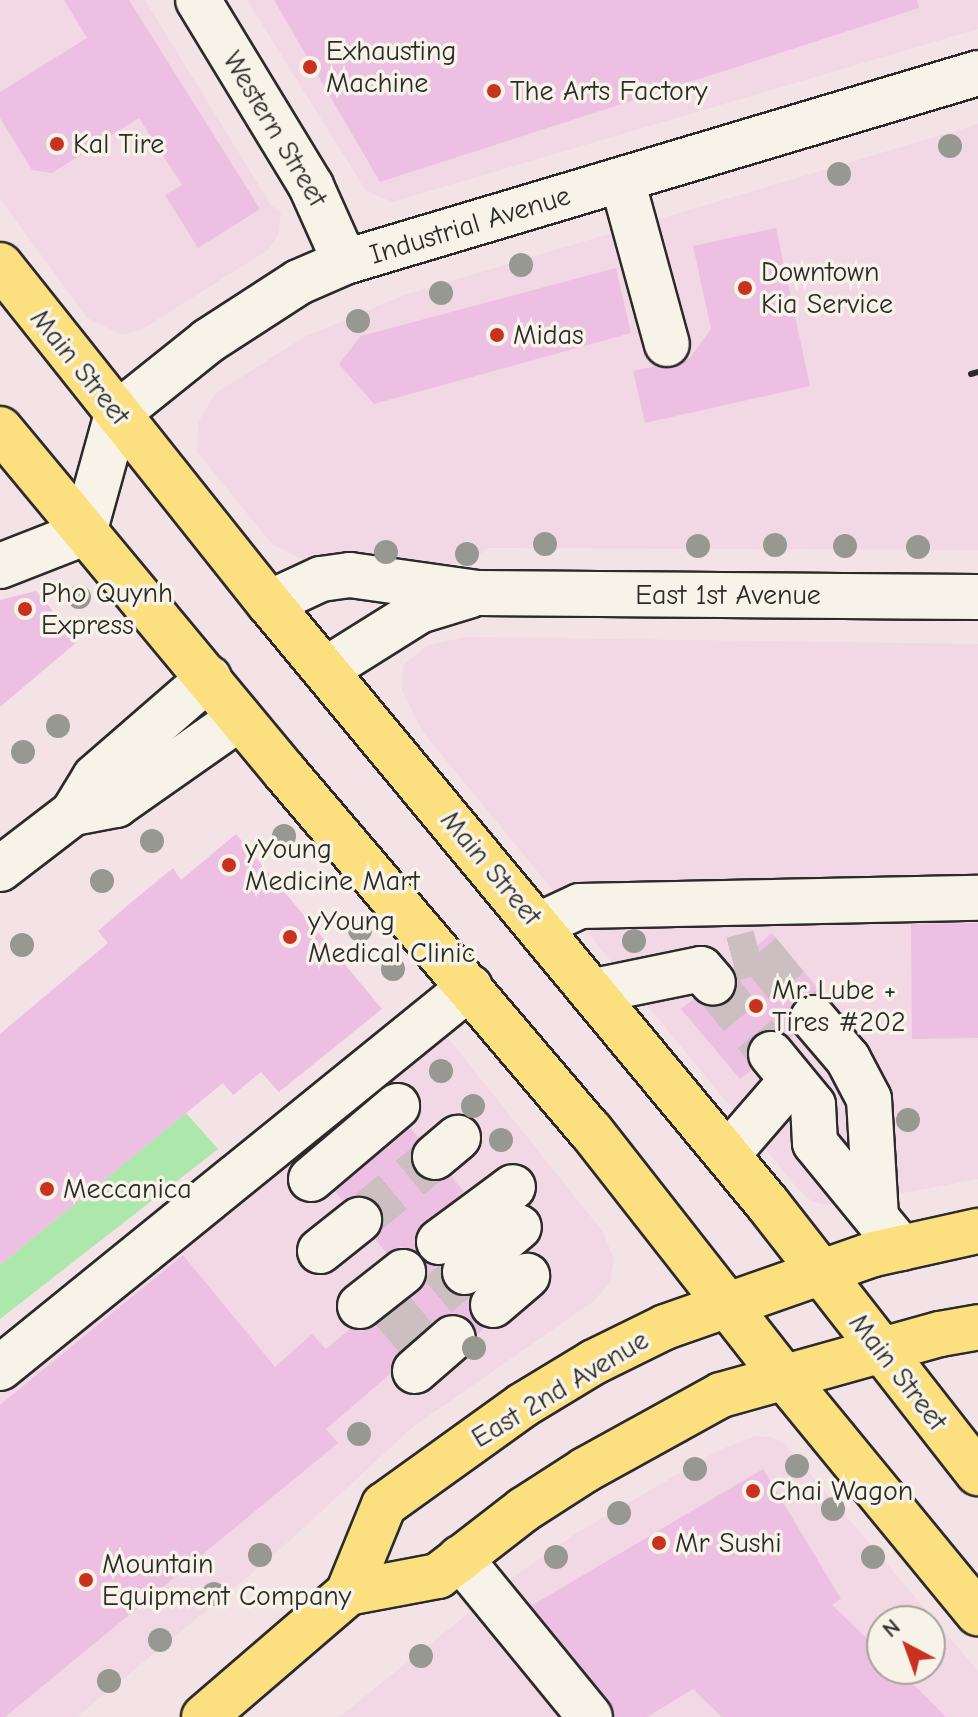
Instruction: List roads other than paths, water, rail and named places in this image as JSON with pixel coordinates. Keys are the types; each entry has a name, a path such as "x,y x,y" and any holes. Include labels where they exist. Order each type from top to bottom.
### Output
{"main road":[{"name":"Main Street","path":"0,265 269,603 727,1155 978,1473"},
{"path":"0,429 84,533 652,1205 784,1377 978,1613"},
{"name":"East 2nd Avenue","path":"204,1717 348,1593 384,1505 523,1405 594,1362 665,1327 820,1273 889,1233 978,1231"},
{"path":"348,1593 438,1576 523,1510 646,1435 721,1395 880,1350 978,1327"}],"street":[{"name":"Western Street","path":"198,0 311,186 345,262"},
{"name":"Industrial Avenue","path":"117,414 170,369 255,308 299,282 345,262 978,73"},
{"path":"622,180 667,344"},
{"path":"0,566 84,533 117,414"},
{"name":"East 1st Avenue","path":"269,603 321,579 350,575 478,593 978,597"},
{"name":"East 1st Avenue","path":"325,670 419,611 478,593"},
{"path":"0,869 73,813 95,777 209,678"},
{"path":"73,813 116,805 240,718"},
{"path":"539,925 580,906 978,898"},
{"path":"594,991 717,972"},
{"path":"0,1368 470,987"},
{"path":"727,1155 793,1047"},
{"path":"793,1047 813,1105 815,1143 889,1233"},
{"path":"793,1047 848,1059 869,1099 889,1233"},
{"path":"311,1179 397,1106"},
{"path":"452,1257 516,1207"},
{"path":"320,1251 359,1220"},
{"path":"360,1306 403,1272"},
{"path":"493,1305 527,1276"},
{"path":"415,1371 453,1338"},
{"path":"460,1558 590,1717"}],"tunnel":[{"path":"732,959 759,952 813,1018"},
{"path":"713,983 771,1054"},
{"path":"359,1220 435,1157"},
{"path":"387,1338 465,1272"}],"railway":[{"path":"971,374 978,372"}],"place":[{"name":"Exhausting Machine","path":"310,67"},
{"name":"The Arts Factory","path":"494,91"},
{"name":"Kal Tire","path":"57,144"},
{"name":"Downtown Kia Service","path":"745,288"},
{"name":"Midas","path":"497,335"},
{"name":"Pho Quynh Express","path":"25,609"},
{"name":"yYoung Medicine Mart","path":"229,865"},
{"name":"yYoung Medical Clinic","path":"290,937"},
{"name":"Mr. Lube + Tires #202","path":"756,1006"},
{"name":"Meccanica","path":"47,1189"},
{"name":"Chai Wagon","path":"753,1491"},
{"name":"Mr Sushi","path":"659,1543"},
{"name":"Mountain Equipment Company","path":"86,1580"}]}
